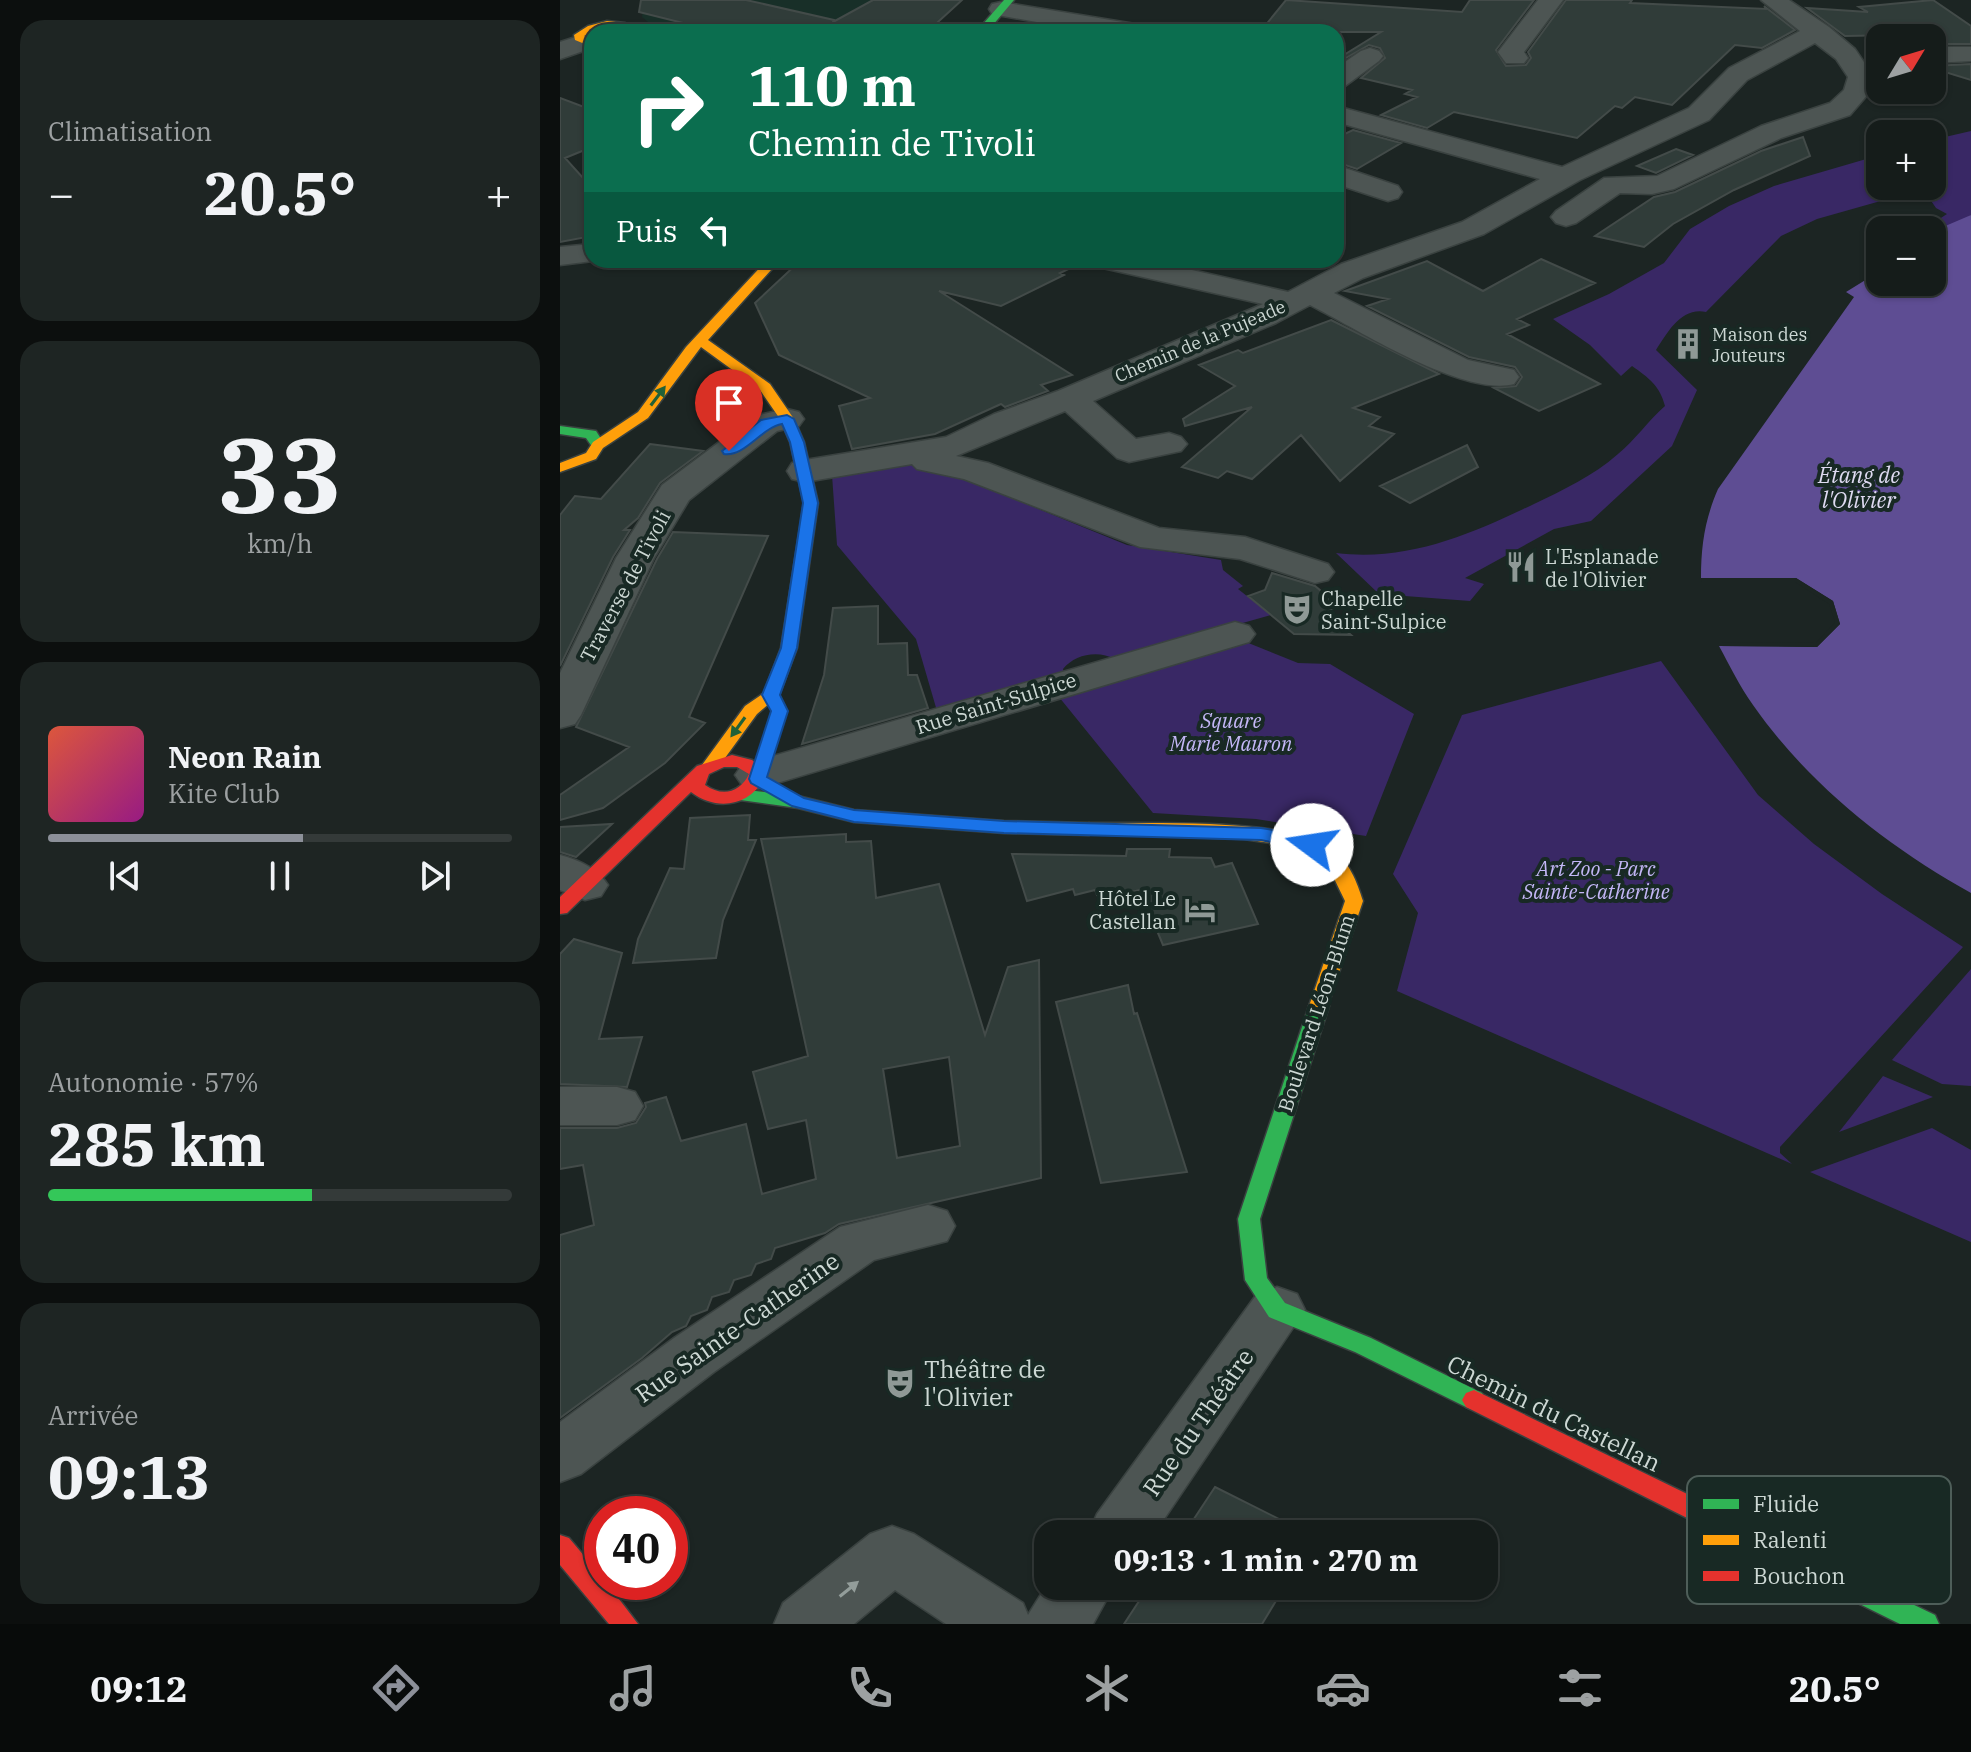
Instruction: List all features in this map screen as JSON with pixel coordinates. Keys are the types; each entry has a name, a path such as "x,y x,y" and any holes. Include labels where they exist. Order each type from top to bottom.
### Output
{"street":[{"path":"1515,58 1511,52 1551,0"},
{"path":"1566,217 1614,184 1664,183 1771,132 1840,109 1856,93 1861,77 1848,57 1820,32 1773,0"},
{"path":"988,24 1005,4 1098,24"},
{"path":"560,22 584,36"},
{"name":"Chemin de la Pujeade","path":"805,471 955,446 1006,421 1070,398 1300,298 1391,255 1473,228 1563,178 1699,114 1738,74 1789,45 1820,32"},
{"path":"560,51 584,40"},
{"path":"1946,55 1970,54"},
{"path":"1344,74 1370,56"},
{"path":"1848,57 1866,56"},
{"path":"1344,116 1537,167 1563,178"},
{"path":"1344,177 1388,192"},
{"path":"560,256 584,254"},
{"path":"675,341 743,268"},
{"path":"560,484 566,467 591,456 598,445 643,415 700,340 767,268"},
{"path":"1142,268 1264,294 1300,298 1458,368 1502,377"},
{"path":"645,829 704,770 751,710 775,703 789,648 811,503 805,471 787,419 765,387 700,340"},
{"path":"1070,398 1129,451 1169,444"},
{"path":"565,429 593,415"},
{"name":"Traverse de Tivoli","path":"560,715 635,558 675,493 766,423 787,419"},
{"path":"565,429 591,434 598,445"},
{"path":"921,454 930,461 975,471 1153,539 1245,548 1315,572"},
{"name":"Rue Saint-Sulpice","path":"756,774 1235,634"},
{"path":"568,887 673,810 705,796 721,799 756,774 748,763 740,761 704,770"},
{"path":"704,770 696,787 705,796"},
{"name":"Boulevard Léon-Blum","path":"756,774 798,802 854,816 944,823 1261,834 1297,839 1327,851 1343,870 1354,901 1249,1219 1266,1295"},
{"path":"560,1106 617,1106"},
{"name":"Rue Sainte-Catherine","path":"560,1456 694,1355 859,1242 928,1226"},
{"name":"Rue du Théâtre","path":"1128,1520 1266,1295"},
{"name":"Chemin du Castellan","path":"1266,1295 1687,1506"},
{"path":"560,1546 625,1624"},
{"path":"806,1624 892,1554 1000,1624"},
{"path":"1056,1624 1073,1600"},
{"name":"Chemin du Castellan","path":"1886,1604 1926,1624"}],"shaded area":[{"path":"650,0 908,0 868,24 650,24 642,17 643,7"}],"green space":[{"path":"1971,131 1971,215 1946,231 1944,216 1947,214 1936,208 1931,200 1946,200 1946,137"},
{"path":"1866,159 1866,200 1884,200 1817,219 1781,236 1706,312 1689,313 1676,322 1656,350 1697,390 1672,446 1591,521 1554,529 1465,578 1484,584 1470,601 1379,594 1336,553 1388,553 1463,535 1567,488 1624,449 1665,406 1657,388 1632,366 1621,376 1590,345 1553,319 1609,294 1664,263 1690,229 1729,206 1774,186"},
{"path":"923,462 1127,545 1221,560 1223,570 1243,586 1238,589 1271,615 1115,659 1094,654 1080,657 1063,669 1064,674 937,711 916,639 837,545 832,475"},
{"name":"Square Marie Mauron","path":"1236,638 1298,663 1330,664 1414,714 1366,836 1256,819 1153,813 1059,697"},
{"name":"Art Zoo - Parc Sainte-Catherine","path":"1661,661 1758,795 1814,844 1882,894 1963,947 1780,1147 1780,1153 1792,1164 1397,991 1418,913 1393,874 1462,715"},
{"path":"1971,969 1971,1086 1942,1084 1892,1060"},
{"path":"1883,1076 1933,1097 1839,1132"},
{"path":"1932,1128 1971,1150 1971,1242 1810,1172"}],"water":[{"name":"Étang de l'Olivier","path":"1971,215 1971,893 1909,855 1824,787 1799,762 1753,705 1719,646 1817,647 1840,624 1833,601 1796,578 1701,578 1705,532 1718,489 1854,297 1846,292 1866,280 1866,296 1946,296 1946,226"}],"pier":[{"path":"1701,578 1796,578 1833,601 1840,624 1817,647 1719,646 1719,642 1816,643 1835,622 1829,604 1795,582 1702,582"}],"building":[{"path":"641,0 746,0 833,22 873,0 962,0 936,24 687,24 639,12"},
{"path":"1286,0 1462,12 1470,0 1534,0 1496,50 1506,66 1526,65 1531,58 1528,52 1566,0 1632,0 1630,3 1767,9 1764,6 1795,30 1762,48 1735,45 1672,105 1635,97 1622,108 1615,106 1577,138 1454,112 1427,128 1381,115 1417,97 1405,94 1412,90 1361,78 1385,58 1380,48 1369,45 1344,59 1344,55 1381,32 1344,32 1344,24 1266,24"},
{"path":"1933,0 1971,26 1971,44 1946,44 1946,24 1866,24 1866,36 1845,36 1807,8 1868,12 1859,7"},
{"path":"1971,64 1971,80 1946,72 1946,65"},
{"path":"560,98 584,107 584,150 565,158 584,179 584,238 560,242"},
{"path":"1353,130 1401,143 1357,169 1344,165 1344,134"},
{"path":"1803,137 1810,156 1734,190 1673,224 1644,247 1595,236 1654,197 1675,192 1761,151"},
{"path":"1676,149 1693,155 1656,173 1637,166"},
{"path":"1541,259 1595,283 1517,319 1529,325 1507,334 1600,384 1539,411 1494,388 1516,386 1522,377 1515,367 1469,357 1367,306 1388,299 1345,291 1427,261 1483,291"},
{"path":"792,268 1070,268 1060,273 1064,275 1001,306 939,291 1072,375 1041,385 1048,391 1005,407 1001,404 935,434 852,449 839,406 870,398 779,355 755,303"},
{"path":"1331,320 1439,374 1353,408 1380,417 1369,426 1394,434 1340,481 1301,435 1252,479 1227,471 1218,478 1182,467 1252,407 1185,426 1183,419 1235,386 1199,365 1238,350 1243,353"},
{"path":"650,444 703,451 660,483 638,518 624,530 630,530 613,557 560,666 560,515 575,496 601,499"},
{"path":"1467,445 1478,467 1410,503 1380,486"},
{"path":"673,532 768,536 689,717 705,723 665,763 603,808 560,820 560,795 629,747 576,727"},
{"name":"Chapelle Saint-Sulpice","path":"1272,573 1315,586 1339,606 1324,612 1351,635 1294,634 1248,596 1265,590"},
{"path":"878,606 878,644 907,643 908,675 917,675 928,708 802,744 824,675 833,608"},
{"path":"750,815 748,840 756,840 723,920 716,958 633,963 638,939 670,868 684,869 690,818"},
{"path":"612,824 576,857 560,852 560,827"},
{"path":"846,834 846,842 871,841 876,898 939,884 985,1035 1008,967 1039,960 1041,1178 839,1224 825,1233 775,1248 771,1259 756,1264 751,1275 734,1280 729,1292 712,1297 707,1310 691,1316 686,1326 672,1332 560,1418 560,1235 594,1225 583,1165 560,1169 560,1128 617,1128 636,1123 646,1107 645,1103 666,1097 681,1141 746,1124 762,1194 816,1179 806,1120 768,1129 753,1072 808,1056 761,839","holes":["949,1057 960,1146 897,1158 883,1069"]},
{"name":"Hôtel Le Castellan","path":"1127,849 1170,849 1169,857 1211,858 1215,867 1232,863 1258,924 1163,945 1140,890 1119,895 1117,890 1097,895 1095,890 1075,895 1073,889 1027,901 1012,854 1126,856"},
{"path":"574,939 622,953 599,1039 642,1037 627,1087 560,1084 560,954"},
{"path":"1128,985 1134,1014 1137,1013 1187,1172 1101,1183 1056,1002"},
{"path":"1215,1487 1281,1520 1193,1520"},
{"path":"1140,1600 1277,1600 1262,1624 1124,1624"}],"traffic: fast":[{"path":"988,24 1009,0"},
{"path":"560,430 591,434 598,445"},
{"path":"739,795 798,802 854,816 1004,827 1089,829"},
{"path":"1319,1006 1249,1219 1256,1280 1277,1310 1363,1345 1474,1400"},
{"path":"1886,1604 1926,1624"}],"traffic: slow":[{"path":"607,24 615,24"},
{"path":"584,32 579,35 584,41"},
{"path":"560,468 591,456 598,445 643,415 691,350 767,268"},
{"path":"700,340 765,387 787,419 797,442 811,503 789,648 771,695 751,710 711,765"},
{"path":"1089,829 1244,833 1276,836 1322,850 1342,872 1354,901 1319,1006"}],"traffic: jam":[{"path":"560,908 703,770 717,763 739,761 758,773 748,790 732,798 704,793 696,787 697,776"},
{"path":"1474,1400 1687,1506"},
{"path":"560,1546 625,1624"}],"place":[{"name":"Maison des Jouteurs","path":"1688,344"},
{"name":"L'Esplanade de l'Olivier","path":"1521,567"},
{"name":"Chapelle Saint-Sulpice","path":"1297,609"},
{"name":"Hôtel Le Castellan","path":"1200,910"},
{"name":"Théâtre de l'Olivier","path":"900,1383"}],"route":[{"path":"729,451 766,423 787,419 797,442 811,503 789,648 771,695 780,711 758,779 798,802 854,816 1004,827 1261,834 1297,839 1312,845"}]}
